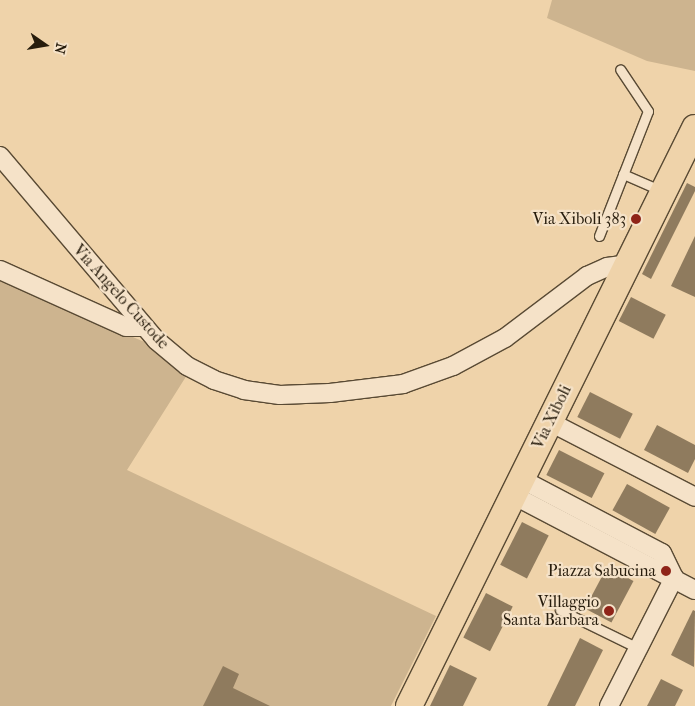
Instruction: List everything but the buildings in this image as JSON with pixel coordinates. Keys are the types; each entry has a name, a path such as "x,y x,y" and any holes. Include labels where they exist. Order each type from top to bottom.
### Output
{"main road":[{"name":"Via Xiboli","path":"409,706 694,135"}],"street":[{"name":"Via Angelo Custode","path":"0,156 144,327 187,366 214,380 244,390 280,395 330,393 403,384 453,366 506,338 587,276 607,267 628,264"},
{"path":"0,270 126,327 144,327"},
{"path":"550,422 687,493"},
{"path":"517,487 646,555 674,578 695,590"},
{"path":"609,706 674,578"}],"lane":[{"path":"599,236 648,110 620,69"},
{"path":"624,174 664,192"},
{"path":"560,610 635,654"}],"shaded area":[{"path":"552,0 695,0 695,71 647,61 547,18"},
{"path":"0,281 147,343 187,375 127,470 436,616 391,706 0,706"}],"place":[{"name":"Via Xiboli 383","path":"636,219"},
{"name":"Piazza Sabucina","path":"666,571"},
{"name":"Villaggio Santa Barbara","path":"609,611"}]}
